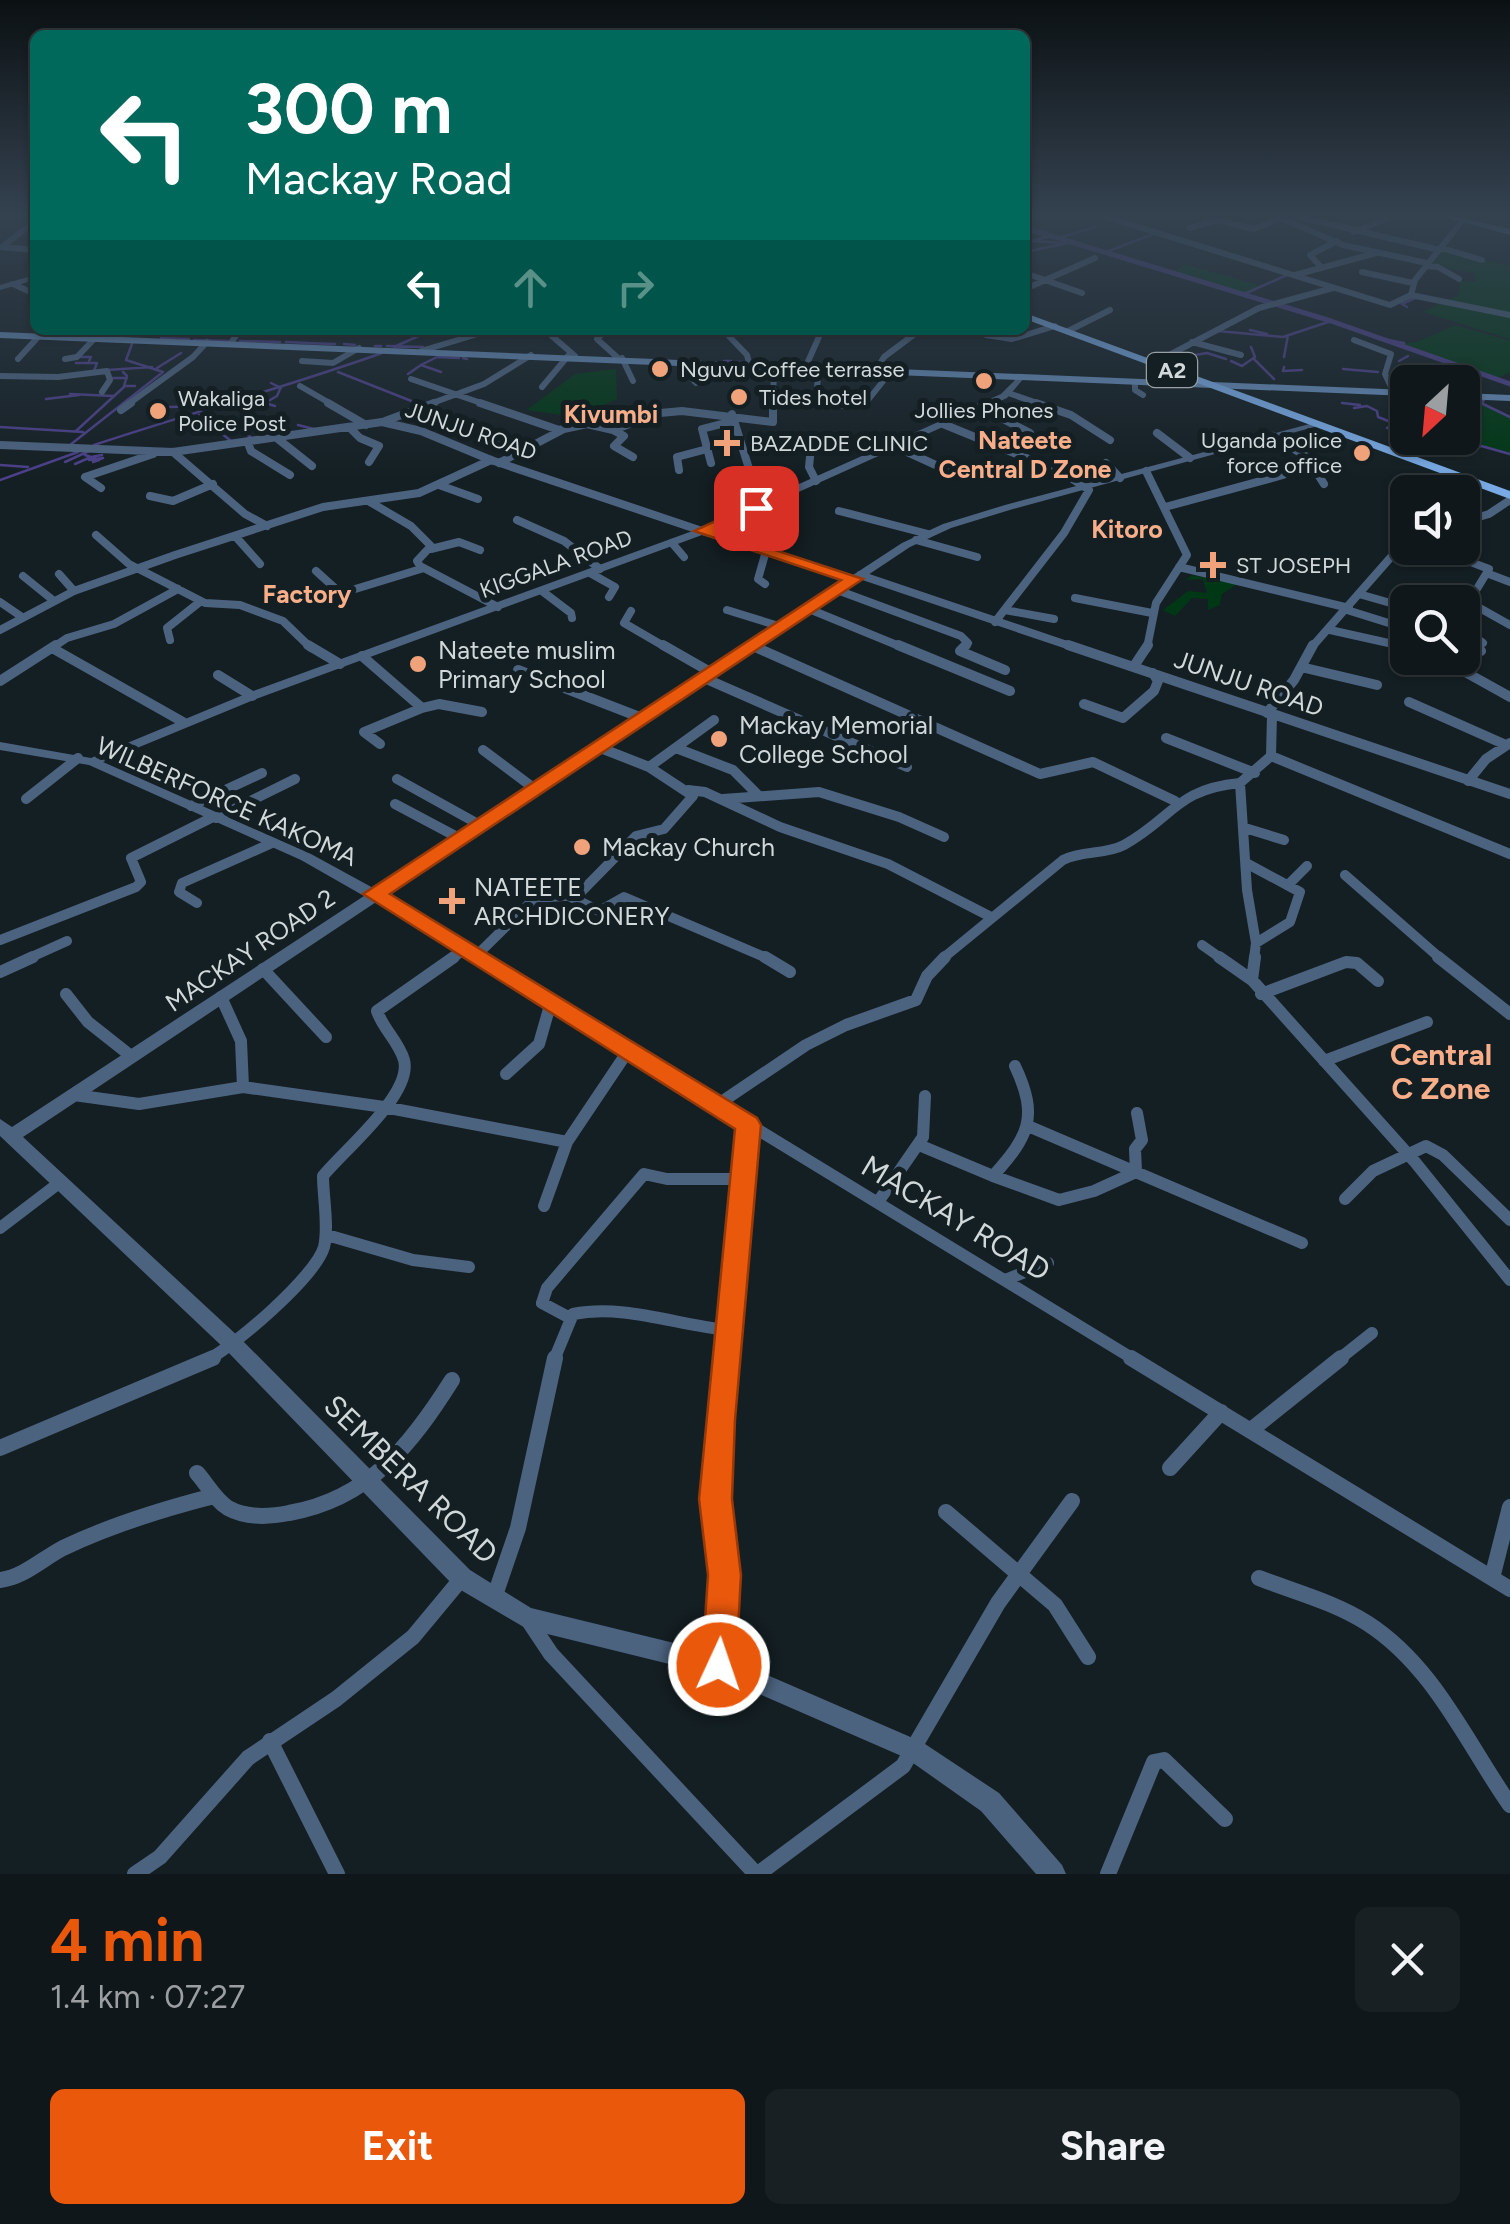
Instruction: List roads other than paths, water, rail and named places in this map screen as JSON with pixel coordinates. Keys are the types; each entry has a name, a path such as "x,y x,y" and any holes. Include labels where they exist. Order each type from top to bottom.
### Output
{"main road":[{"name":"A2","path":"1030,318 1509,495"},
{"path":"0,335 208,342 233,336 359,348 1390,393"},
{"path":"1480,397 1510,398"}],"street":[{"path":"1154,363 1270,303"},
{"path":"1452,303 1510,314"},
{"path":"1068,331 1110,310"},
{"path":"1030,334 1055,326"},
{"path":"421,350 474,335"},
{"path":"542,388 572,356 550,335"},
{"path":"601,335 597,339 620,358 633,381"},
{"path":"727,335 748,355 750,363"},
{"path":"806,366 820,335"},
{"path":"877,369 884,357 913,335"},
{"path":"986,335 1012,339 1025,335"},
{"path":"18,360 40,336"},
{"path":"65,359 78,356 95,338"},
{"path":"1354,340 1391,354 1385,374 1390,380"},
{"path":"121,410 208,342"},
{"path":"1192,342 1241,355"},
{"path":"302,362 333,362 359,348"},
{"path":"382,422 490,381 530,355"},
{"path":"692,361 683,370 696,382"},
{"path":"613,430 671,412 775,421 774,365"},
{"path":"819,366 817,388 822,404 848,405"},
{"path":"868,400 892,370"},
{"path":"0,376 58,377 107,371 110,380 102,392"},
{"name":"KIGGALA ROAD","path":"85,760 702,531 1008,394 1020,377"},
{"path":"411,379 562,430"},
{"path":"1135,383 1135,390 1142,395"},
{"path":"300,386 366,425"},
{"path":"1008,394 1083,418 1110,440"},
{"path":"980,407 1030,433"},
{"path":"711,463 702,429 732,418"},
{"path":"732,418 755,488 782,496"},
{"name":"JUNJU ROAD","path":"0,445 173,452 382,422 421,431 495,462 766,552 858,577 1134,666 1510,794"},
{"path":"0,630 74,591 136,568 323,508 410,496 518,453 562,430 587,424 613,430 624,436 614,446 633,457"},
{"path":"943,424 1046,466 1086,486 1088,492 1064,533 996,622"},
{"name":"MACKAY ROAD 2","path":"4,1136 74,1095 374,894 922,537 1023,499 1120,478 1320,424"},
{"path":"350,427 360,438 379,446 369,462"},
{"path":"1157,432 1190,458"},
{"path":"1273,436 1307,457 1324,484"},
{"path":"480,438 518,453"},
{"path":"278,439 312,466"},
{"path":"248,443 251,451 290,475"},
{"path":"894,446 962,477"},
{"path":"679,470 676,457 707,449"},
{"path":"100,488 85,477 159,451"},
{"path":"173,452 245,514 266,526"},
{"path":"810,457 809,467 816,481"},
{"path":"1106,463 1120,478"},
{"path":"1134,666 1149,644 1152,613 1187,550 1146,471"},
{"path":"1165,508 1283,475"},
{"path":"150,496 173,500 213,484"},
{"path":"440,485 478,499"},
{"path":"1480,517 1489,514 1509,495"},
{"path":"370,502 411,526 432,549"},
{"path":"840,511 977,557"},
{"path":"517,520 564,541 616,587 609,596"},
{"path":"96,535 136,568 202,601 250,608 283,621 311,648 340,664"},
{"path":"236,537 260,564"},
{"path":"480,550 459,542 432,549 417,561 498,607"},
{"path":"672,542 684,557"},
{"path":"765,584 758,578 766,552"},
{"path":"717,1105 806,1045 846,1025 916,1000 931,970 1077,852 1122,847 1175,801 1210,785 1240,783 1254,773 1272,756 1270,714 1309,650 1390,557"},
{"path":"1480,564 1490,570 1489,574 1469,602 1510,625"},
{"path":"316,572 337,590 352,590 424,568"},
{"path":"1179,568 1390,623"},
{"path":"59,574 74,591"},
{"path":"1489,574 1510,582"},
{"path":"23,576 54,601"},
{"path":"0,681 67,638 114,624 178,588"},
{"path":"542,590 572,618"},
{"path":"837,590 961,636 968,642 960,651 1006,670"},
{"path":"1359,594 1390,603"},
{"path":"1075,598 1152,613"},
{"path":"170,640 167,628 202,601"},
{"path":"0,602 22,617"},
{"path":"809,609 1010,691"},
{"path":"726,610 782,627"},
{"path":"1005,610 1054,619"},
{"path":"632,611 623,619 624,624 708,675 907,767"},
{"path":"1330,630 1390,643"},
{"path":"753,646 1040,774 1053,775 1069,766 1093,762 1175,801"},
{"path":"52,648 183,722"},
{"path":"362,656 422,708"},
{"path":"1301,667 1377,685"},
{"path":"518,670 642,718"},
{"path":"1084,704 1123,718 1154,691 1158,681 1154,674"},
{"path":"218,675 252,696"},
{"path":"1469,675 1510,697"},
{"path":"1409,702 1508,744"},
{"path":"380,744 364,732 422,708 438,704 482,712"},
{"path":"649,767 714,720"},
{"path":"1166,738 1254,773"},
{"path":"1468,780 1486,759 1508,744"},
{"name":"WILBERFORCE KAKOMA","path":"0,746 85,760 374,894"},
{"path":"598,747 649,767 688,790 798,834 888,864 992,917"},
{"path":"676,748 740,776 754,786 757,794"},
{"path":"483,750 535,789"},
{"path":"1272,756 1510,854"},
{"path":"26,799 85,760"},
{"path":"190,806 262,774"},
{"path":"397,778 480,825"},
{"path":"0,940 136,888 141,882 130,864 131,858 295,779"},
{"path":"1240,783 1256,943 1252,980"},
{"path":"571,897 591,884 640,833 666,828 693,796 688,790"},
{"path":"718,799 819,792 846,798 944,837"},
{"path":"395,804 460,838"},
{"path":"1244,828 1284,840"},
{"path":"197,904 179,892 182,883 272,844"},
{"path":"1246,863 1300,892 1290,922 1256,943"},
{"path":"1288,885 1306,866"},
{"path":"1345,874 1510,1014"},
{"name":"MACKAY ROAD","path":"374,894 1510,1589"},
{"path":"0,1448 212,1358 296,1287 318,1258 327,1235 321,1190 324,1176 384,1107 405,1072 400,1051 377,1011 414,982 470,953 535,898 571,897 599,911 624,897 757,952 790,972"},
{"path":"0,972 68,940"},
{"path":"1202,945 1252,980 1407,1153 1510,1280"},
{"path":"1261,994 1346,962 1357,963 1378,981"},
{"path":"263,969 326,1037"},
{"path":"66,994 88,1022 132,1056"},
{"path":"221,996 241,1041 243,1087"},
{"path":"506,1074 540,1044 551,1002"},
{"path":"1324,1061 1427,1022"},
{"path":"544,1206 568,1142 628,1052"},
{"path":"993,1176 1018,1147 1028,1126 1031,1097 1015,1066"},
{"path":"74,1095 141,1107 243,1087 384,1107 568,1142"},
{"path":"878,1202 919,1145 927,1123 924,1096"},
{"path":"1136,1172 1135,1149 1142,1140 1137,1113"},
{"path":"719,1665 724,1575 716,1499 748,1125"},
{"path":"1028,1126 1302,1243"},
{"name":"SEMBERA ROAD","path":"4,1136 233,1344 462,1578 527,1618 719,1665 914,1750 990,1802 1018,1829 1053,1874"},
{"path":"919,1145 1059,1200 1094,1191 1136,1172"},
{"path":"1345,1199 1373,1171 1426,1146 1442,1154 1510,1220"},
{"path":"570,1318 542,1303 546,1288 644,1174 667,1179 742,1179"},
{"path":"0,1228 59,1182"},
{"path":"327,1235 412,1260 469,1267"},
{"path":"1005,1280 1048,1263"},
{"path":"494,1598 521,1521 542,1393 570,1318 582,1311 728,1330"},
{"path":"1251,1430 1372,1332"},
{"path":"197,1473 214,1496 230,1509 271,1518 308,1510 369,1482 416,1431 452,1380"},
{"path":"1170,1468 1221,1412"},
{"path":"0,1580 14,1578 64,1548 160,1510 214,1496"},
{"path":"527,1618 551,1654 757,1874 891,1778 914,1750 1018,1574 1072,1501"},
{"path":"1492,1578 1510,1507"},
{"path":"946,1512 1066,1619 1088,1657"},
{"path":"135,1874 160,1857 248,1758 336,1699 413,1637 462,1578"},
{"path":"1259,1578 1367,1622 1407,1654 1434,1687 1510,1805"},
{"path":"270,1741 337,1874"},
{"path":"1108,1874 1149,1767 1158,1760 1164,1760 1225,1819"}],"waterway":[{"path":"1273,303 1510,384"},
{"path":"1403,303 1407,307"},
{"path":"1288,335 1331,321"},
{"path":"1250,330 1267,334"},
{"path":"1218,331 1288,335"},
{"path":"396,346 421,335"},
{"path":"1284,357 1288,335"},
{"path":"101,336 115,337"},
{"path":"161,338 189,339"},
{"path":"1378,338 1404,343"},
{"path":"194,340 228,341"},
{"path":"240,341 280,342"},
{"path":"286,342 309,343"},
{"path":"303,343 335,344"},
{"path":"132,344 126,360 148,367"},
{"path":"344,344 355,345"},
{"path":"375,346 381,346"},
{"path":"387,346 396,346"},
{"path":"396,346 423,347"},
{"path":"1231,361 1242,366 1255,357 1251,347"},
{"path":"157,368 181,353"},
{"path":"279,387 382,353"},
{"path":"1189,356 1207,353 1226,359"},
{"path":"1399,361 1408,356"},
{"path":"81,357 91,357 89,361"},
{"path":"421,365 437,357 459,358"},
{"path":"463,358 467,359"},
{"path":"1254,359 1274,379"},
{"path":"724,361 731,361"},
{"path":"736,362 743,362"},
{"path":"76,363 97,363 94,371"},
{"path":"408,374 421,365"},
{"path":"421,365 441,372"},
{"path":"70,445 163,372 148,367"},
{"path":"107,370 148,367"},
{"path":"1284,367 1283,371 1302,370"},
{"path":"1343,369 1378,372"},
{"path":"123,372 126,378"},
{"path":"338,372 419,404"},
{"path":"111,378 126,378"},
{"path":"125,386 126,378"},
{"path":"271,383 279,387"},
{"path":"76,431 125,386"},
{"path":"125,386 135,386"},
{"path":"94,445 279,387"},
{"path":"275,406 265,403 277,396 280,389"},
{"path":"70,394 113,396"},
{"path":"46,399 79,395"},
{"path":"1484,400 1481,403 1510,417"},
{"path":"1342,403 1360,405"},
{"path":"169,407 208,406"},
{"path":"1354,408 1367,406 1390,422"},
{"path":"199,415 231,441"},
{"path":"298,425 314,429"},
{"path":"0,427 83,432"},
{"path":"220,428 238,428 253,439"},
{"path":"1480,446 1510,454"},
{"path":"65,462 89,451"},
{"path":"0,480 78,452"},
{"path":"85,455 91,457"},
{"path":"91,457 102,455"},
{"path":"75,464 91,457"},
{"path":"91,457 96,459"},
{"path":"96,459 103,458 100,459"},
{"path":"89,460 96,459"},
{"path":"93,462 96,459"},
{"path":"0,465 28,467"}],"place":[{"name":"Nguvu Coffee terrasse","path":"660,369"},
{"name":"Jollies Phones","path":"984,381"},
{"name":"Tides hotel","path":"739,397"},
{"name":"Wakaliga Police Post","path":"158,411"},
{"name":"BAZADDE CLINIC","path":"727,443"},
{"name":"Uganda police force office","path":"1362,453"},
{"name":"ST JOSEPH","path":"1213,565"},
{"name":"Nateete muslim Primary School","path":"418,664"},
{"name":"Mackay Memorial College School","path":"719,739"},
{"name":"Mackay Church","path":"582,847"},
{"name":"NATEETE ARCHDICONERY","path":"452,901"}],"district":[{"name":"Kivumbi","path":"611,414"},
{"name":"Nateete Central D Zone","path":"1025,454"},
{"name":"Kitoro","path":"1127,529"},
{"name":"Factory","path":"307,594"},
{"name":"Central C Zone","path":"1441,1071"}]}
